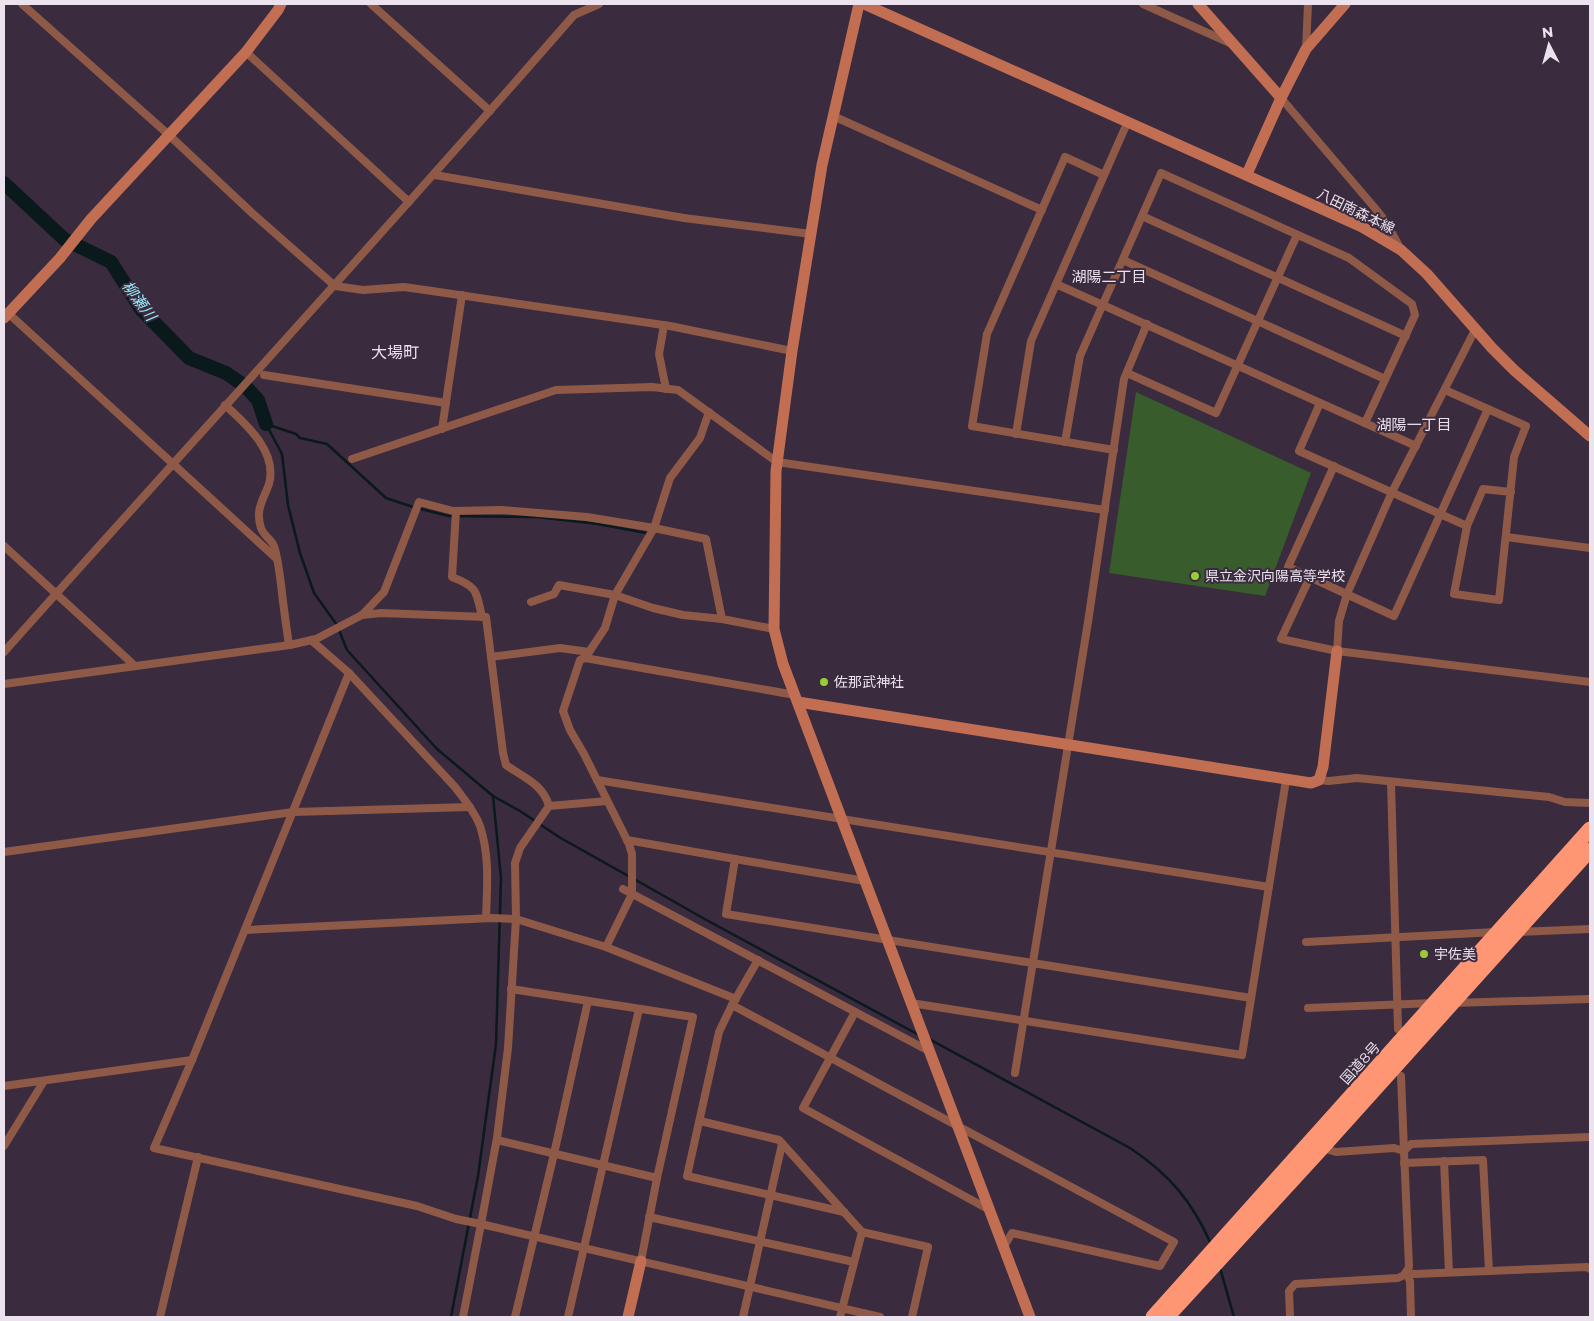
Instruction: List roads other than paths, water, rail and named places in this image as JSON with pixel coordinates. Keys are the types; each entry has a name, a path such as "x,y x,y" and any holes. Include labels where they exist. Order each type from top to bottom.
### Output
{"highway":[{"name":"国道8号","path":"1153,1317 1206,1267 1226,1245 1435,1003 1590,829"},
{"name":"国道8号","path":"1226,1245 1322,1148 1590,850"},
{"name":"国道8号","path":"1168,1317 1206,1267"}],"street":[{"path":"22,4 335,286 364,290 404,287 462,295 664,325 792,351"},
{"path":"277,559 5,313 60,258 91,220 246,52 281,4"},
{"path":"371,4 490,112"},
{"path":"4,652 172,463 335,286 574,15 599,4"},
{"path":"859,4 822,165 792,351 777,462 774,629 783,664 796,699 1030,1317"},
{"name":"八田南森本線","path":"864,4 1247,174 1306,203 1362,227 1401,250 1427,274 1492,348 1514,370 1590,436"},
{"path":"1143,4 1234,44"},
{"path":"1198,4 1374,207 1386,222 1401,250"},
{"path":"1306,49 1308,4"},
{"path":"1247,174 1281,98 1306,49 1345,4"},
{"path":"246,52 409,202"},
{"path":"833,116 1042,210"},
{"path":"1016,434 1031,341 1128,122"},
{"path":"1104,175 1065,157 987,334 972,426 1114,450"},
{"path":"1065,442 1080,356 1161,173 1349,258 1412,304 1415,315 1364,423"},
{"path":"434,175 684,218 811,234"},
{"path":"1142,216 1406,336"},
{"path":"1127,373 1216,413 1297,234"},
{"path":"1123,260 1386,379"},
{"path":"1056,284 1416,446"},
{"path":"442,429 462,295"},
{"path":"1015,1073 1105,510 1124,379 1146,324"},
{"path":"664,325 658,354 666,388"},
{"path":"1319,780 1323,767 1339,622 1347,594 1392,492 1476,328"},
{"path":"264,375 446,403"},
{"path":"352,459 556,390 652,387 678,390 777,462 1105,510"},
{"path":"1444,390 1526,426 1514,458 1499,600 1454,594 1467,526 1484,489 1510,492"},
{"path":"1320,403 1299,450 1467,526"},
{"path":"226,404 258,439 271,470 269,484 258,510 261,530 273,544 277,559 289,645"},
{"path":"1334,466 1288,567 1394,616 1488,409"},
{"path":"606,947 629,891 632,854 597,780 570,730 563,711 580,660 587,655 605,628 615,595 654,528 670,478 700,438 709,412"},
{"path":"4,684 289,645 320,637 360,616 384,592 419,502 456,511 502,510 587,517 706,539 722,619"},
{"path":"456,511 452,577 468,583 476,591 482,617"},
{"path":"1506,537 1590,548"},
{"path":"4,546 135,666"},
{"path":"1310,577 1281,639 1337,651 1590,682"},
{"path":"531,602 554,594 559,585 615,595 660,610 683,615 722,619 774,629"},
{"path":"360,616 381,613 486,617 506,765 529,778 547,799 548,808 520,848 515,862 508,1048 497,1140 478,1224 463,1317"},
{"path":"311,640 349,673 455,787 470,807 480,825 485,848 489,918"},
{"path":"491,657 560,648 796,699 1286,780 1311,783 1319,780 1329,781 1358,778 1549,797 1565,802 1590,803"},
{"path":"349,673 192,1060 154,1148 417,1206 456,1219 880,1317"},
{"path":"597,780 1269,887"},
{"path":"911,1003 1242,1054 1286,780"},
{"path":"1390,782 1398,1029"},
{"path":"548,808 607,801"},
{"path":"4,852 293,812 470,807"},
{"path":"627,840 865,880"},
{"path":"735,859 726,914 1251,998"},
{"path":"629,891 928,1050"},
{"path":"245,930 489,918 514,919 606,947 734,1002 829,1058 1174,1242 1160,1266 1012,1233 1003,1248"},
{"path":"1516,932 1590,929"},
{"path":"1306,942 1498,932"},
{"path":"758,960 719,1032 687,1176 844,1212"},
{"path":"511,989 692,1017 628,1317"},
{"path":"1452,1003 1590,999"},
{"path":"515,1317 588,1001"},
{"path":"1308,1008 1435,1003"},
{"path":"568,1317 639,1009"},
{"path":"855,1012 802,1108 988,1209"},
{"path":"4,1086 192,1060"},
{"path":"1401,1076 1409,1267 1406,1273"},
{"path":"4,1146 44,1081"},
{"path":"700,1121 779,1140 862,1232 928,1247 912,1317"},
{"path":"1404,1151 1411,1144 1590,1137"},
{"path":"497,1140 657,1178"},
{"path":"743,1317 782,1144"},
{"path":"1322,1148 1336,1152 1394,1148 1404,1151"},
{"path":"160,1317 198,1157"},
{"path":"1404,1163 1483,1160 1489,1271"},
{"path":"1444,1161 1449,1272"},
{"path":"649,1217 854,1262"},
{"path":"840,1317 862,1232"},
{"path":"1290,1317 1289,1291 1295,1284 1398,1278 1406,1273 1587,1267 1590,1269"},
{"path":"1406,1273 1410,1281 1411,1317"}],"waterway":[{"name":"柳瀬川","path":"4,183 64,239 111,262 141,309 189,358 226,373 245,386 258,400 266,424"},
{"path":"266,424 282,454 288,505 300,553 314,593 337,625 347,650 437,749 493,796 520,811 559,837 630,877"},
{"path":"266,424 296,434 300,438 327,444 386,498 413,507 449,516 537,517 598,524 646,533"},
{"path":"451,1317 478,1176 496,1044 501,878 493,796"},
{"path":"634,879 919,1035"},
{"path":"929,1039 1130,1148 1144,1158 1168,1178 1178,1190 1196,1215 1211,1244"},
{"path":"1220,1268 1234,1317"}],"place":[{"name":"県立金沢向陽高等学校","path":"1195,576"},
{"name":"佐那武神社","path":"824,682"},
{"name":"宇佐美","path":"1424,954"}],"district":[{"name":"湖陽二丁目","path":"1109,277"},
{"name":"大場町","path":"395,352"},
{"name":"湖陽一丁目","path":"1414,425"}]}
